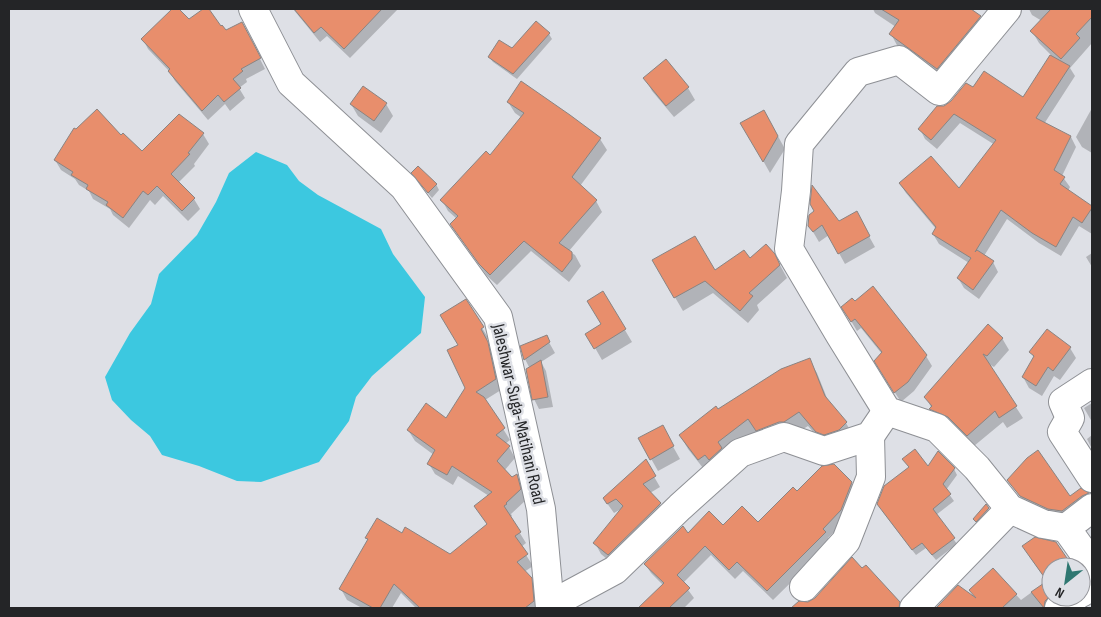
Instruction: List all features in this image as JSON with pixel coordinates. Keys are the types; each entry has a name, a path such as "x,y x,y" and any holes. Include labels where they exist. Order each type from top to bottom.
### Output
{"street":[{"name":"Jaleshwar-Suga-Matihani Road","path":"253,9 291,84 404,187 498,317 541,509 550,607"},
{"path":"1007,9 939,91 900,60 858,72 799,144 790,249 887,411 936,428 977,468 1010,509 1043,524 1066,528 1086,557"},
{"path":"1092,383 1063,402 1070,418 1062,432 1092,478"},
{"path":"804,588 846,541 871,477 870,436 887,411"},
{"path":"550,607 615,570 680,507 740,453 784,437 824,452 870,436"},
{"path":"1066,528 1092,508"},
{"path":"914,608 1010,509"}],"water":[{"path":"256,152 287,165 299,181 318,195 381,229 393,254 425,297 421,333 372,376 356,397 349,421 319,462 261,482 237,481 199,466 162,455 150,436 112,400 105,377 130,333 151,304 159,274 197,235 216,202 229,173"}],"building":[{"path":"172,9 179,9 189,19 203,9 209,9 226,30 242,22 261,58 241,69 243,71 233,79 241,88 224,102 218,95 202,111 168,71 170,69 141,39"},
{"path":"294,9 382,9 344,49 321,27 314,33"},
{"path":"881,9 971,9 981,16 937,69 889,34 899,20"},
{"path":"1051,9 1092,9 1092,17 1076,34 1080,38 1061,59 1030,31"},
{"path":"536,21 550,33 513,74 488,57 499,40 512,48"},
{"path":"1050,55 1070,66 1036,118 1071,136 1054,170 1065,177 1060,184 1092,206 1092,208 1082,223 1073,217 1056,247 1032,233 1001,210 975,252 977,250 994,261 973,290 957,278 971,258 932,234 936,227 899,183 931,156 959,188 996,140 954,114 931,140 918,129 937,106 944,106 951,101 966,83 973,87 984,71 1023,97"},
{"path":"666,59 689,87 666,106 643,78"},
{"path":"521,81 601,138 572,177 597,200 559,243 572,252 572,259 562,272 524,241 490,275 479,264 450,224 458,216 440,200 486,151 490,155 524,113 507,102"},
{"path":"363,86 387,103 374,121 350,104"},
{"path":"97,109 121,135 123,133 142,151 179,114 204,133 188,153 190,154 171,174 195,198 182,211 157,186 148,195 143,191 123,218 106,205 108,202 86,189 88,185 71,175 73,172 54,160 74,128 76,129"},
{"path":"764,110 778,136 763,162 740,123"},
{"path":"418,166 437,184 428,193 411,173"},
{"path":"812,185 839,221 857,211 870,236 838,254 822,225 813,232 808,226 809,215 814,211 810,204"},
{"path":"695,236 715,270 744,250 750,258 766,244 775,254 780,265 749,293 753,296 740,311 705,281 674,298 652,260"},
{"path":"873,286 927,355 908,382 894,393 874,361 882,352 855,319 851,322 841,307 852,298 855,301"},
{"path":"603,291 626,329 594,349 585,334 601,324 587,301"},
{"path":"466,299 484,327 481,329 488,342 496,379 476,392 484,397 505,428 496,435 510,446 497,461 512,477 517,474 521,489 504,506 521,532 515,536 528,554 517,562 532,578 534,601 525,608 420,608 394,584 380,608 373,608 339,589 368,539 365,538 377,518 402,533 405,527 450,554 487,524 474,506 492,492 452,466 447,475 427,464 435,450 407,430 426,403 446,418 465,388 447,350 458,345 440,315"},
{"path":"988,324 1003,338 987,356 983,354 1017,406 999,418 995,411 967,436 948,417 929,409 932,406 924,397"},
{"path":"1047,329 1071,347 1053,371 1048,367 1036,386 1022,377 1034,356 1029,352"},
{"path":"547,335 550,342 524,360 520,346"},
{"path":"810,358 825,396 847,422 839,430 824,435 816,432 799,412 784,422 779,422 756,431 748,419 718,442 722,448 709,460 705,455 698,460 679,435 716,406 718,409 781,369"},
{"path":"541,360 548,397 532,400 526,369"},
{"path":"663,425 674,446 650,460 638,438"},
{"path":"915,449 928,466 938,451 955,468 943,484 951,494 933,509 955,538 932,555 922,543 912,550 877,504 884,486 909,467 902,459"},
{"path":"1038,450 1070,496 1081,488 1089,493 1062,511 1048,509 1020,496 1007,480 1027,458"},
{"path":"646,459 656,476 643,484 661,503 608,555 593,543 623,506 616,499 607,504 603,498"},
{"path":"834,464 852,482 841,510 823,529 826,532 767,591 737,562 729,570 705,546 677,575 690,588 669,608 638,608 664,583 644,564 683,526 688,533 709,511 723,525 742,506 758,522 793,487 797,491 822,466"},
{"path":"986,504 989,508 976,522 973,519"},
{"path":"1035,537 1056,542 1066,557 1041,557 1041,573 1022,546"},
{"path":"852,557 862,568 866,565 900,602 899,608 791,608 799,601 808,602 815,598"},
{"path":"993,568 1017,594 1002,608 936,608 958,585 976,598 969,590"},
{"path":"1041,585 1041,604 1031,592"}]}
